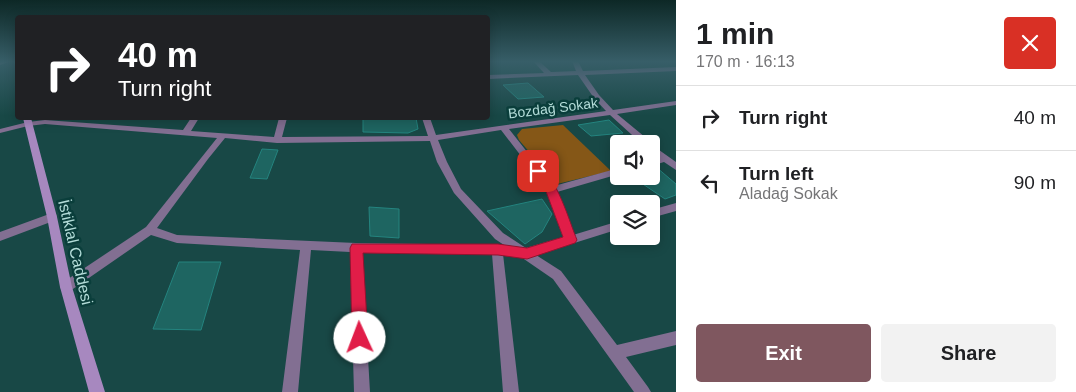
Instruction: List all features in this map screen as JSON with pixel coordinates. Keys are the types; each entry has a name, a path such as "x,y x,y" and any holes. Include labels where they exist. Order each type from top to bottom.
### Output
{"main road":[{"name":"İstiklal Caddesi","path":"28,121 52,216 66,287 98,392"}],"street":[{"path":"586,79 612,113 638,135"},
{"name":"Bozdağ Sokak","path":"0,131 28,121 48,120 277,140 432,138 676,103"},
{"path":"120,127 126,120"},
{"path":"185,133 194,120"},
{"path":"277,140 282,120"},
{"path":"427,120 432,138 457,191 498,236 557,275 615,352 642,392"},
{"path":"503,127 551,190 570,240"},
{"path":"66,287 150,230 223,136"},
{"path":"660,154 676,167"},
{"path":"660,161 666,159"},
{"path":"551,190 610,174"},
{"path":"660,211 676,207"},
{"path":"0,237 52,216"},
{"path":"150,230 177,239 356,248 498,249 527,254 610,228"},
{"path":"290,392 306,246"},
{"path":"356,248 362,392"},
{"path":"498,249 511,392"},
{"path":"615,352 676,338"}],"shaded area":[{"path":"563,125 610,171 557,184 519,140 517,135 522,129"}],"building":[{"path":"528,83 544,97 518,99 503,85"},
{"path":"363,120 416,120 418,129 408,133 363,132"},
{"path":"609,120 623,133 591,136 578,125"},
{"path":"262,149 278,150 267,179 250,178"},
{"path":"660,170 676,184 676,195 665,199 644,185 660,185"},
{"path":"542,199 552,214 542,232 525,244 487,211"},
{"path":"369,207 399,209 399,238 370,236"},
{"path":"179,262 221,262 201,330 153,329"}],"route":[{"path":"360,338 356,248 498,249 527,254 570,240 557,202 549,185 538,171"}]}
